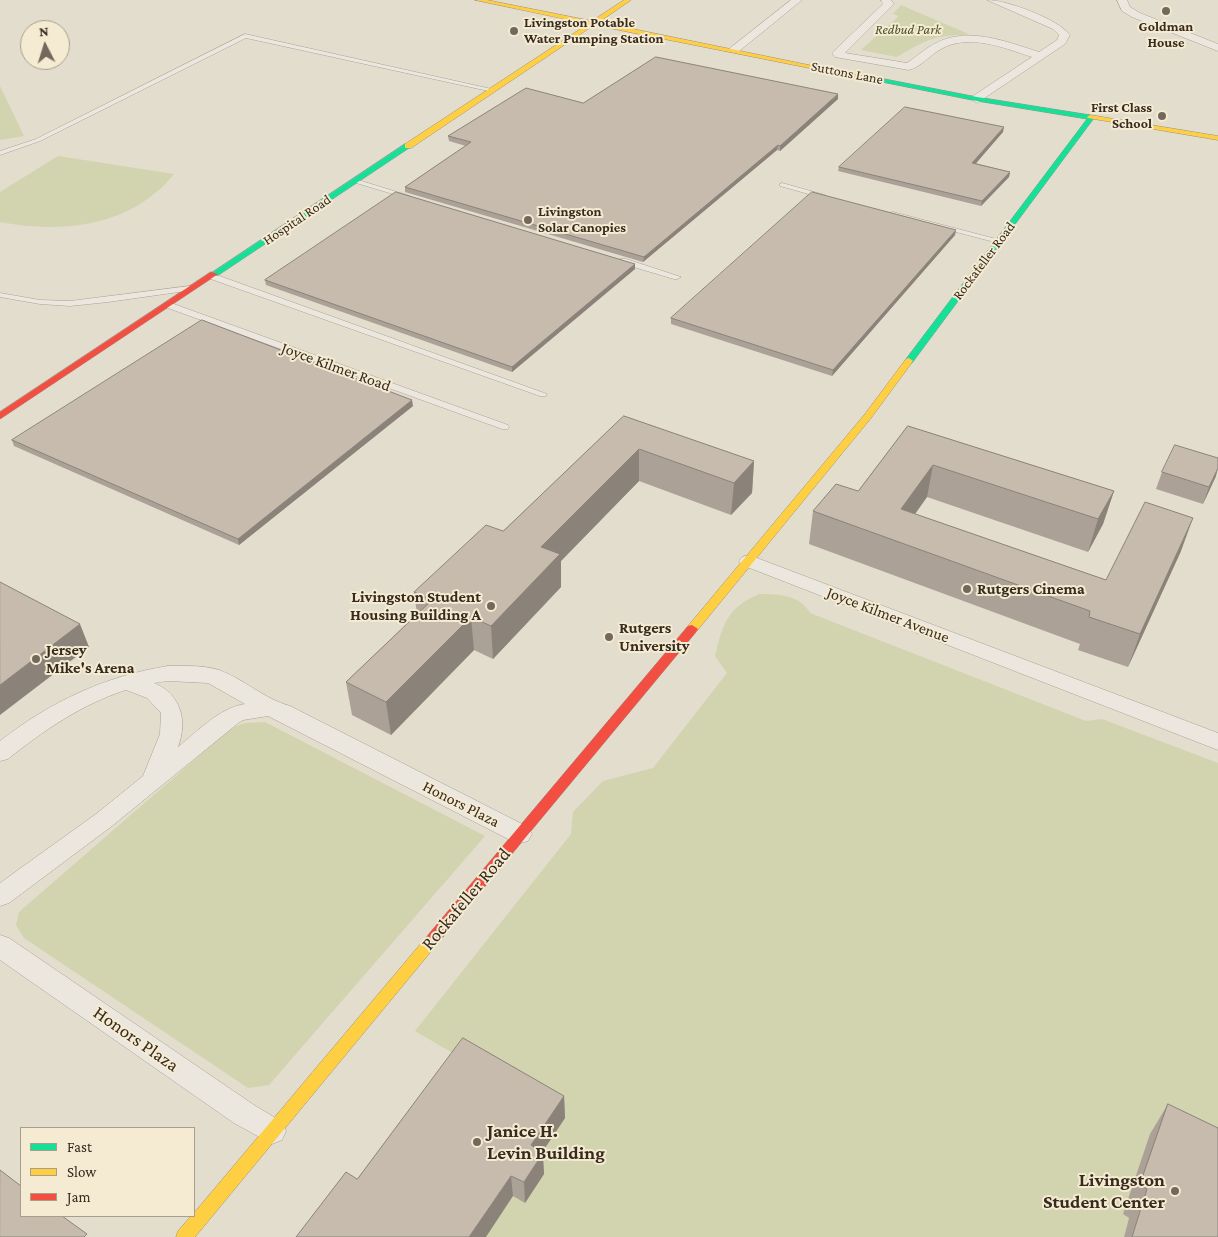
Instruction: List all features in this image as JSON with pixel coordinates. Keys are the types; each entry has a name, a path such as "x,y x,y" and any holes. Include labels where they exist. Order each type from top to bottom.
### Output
{"street":[{"name":"Suttons Lane","path":"478,0 977,99 1218,138"},
{"name":"Hospital Road","path":"0,416 628,0"},
{"path":"734,50 797,0"},
{"path":"886,0 889,4 838,53 839,55 909,67 936,47 946,42 965,39 989,42 1041,56"},
{"path":"977,99 1061,42 1065,35 1062,31 992,0"},
{"path":"1122,0 1126,9 1136,15 1218,48"},
{"name":"Rockafeller Road","path":"184,1237 749,561 877,403 1090,118"},
{"name":"Joyce Kilmer Avenue","path":"749,561 1218,742"},
{"name":"Honors Plaza","path":"0,753 28,730 70,704 126,682 173,672 214,676 267,708 282,712 520,834"},
{"path":"126,682 158,694 170,707 174,723 171,739 152,781"},
{"path":"0,896 104,820 229,718 244,712 267,708"},
{"name":"Honors Plaza","path":"0,946 244,1114 272,1131"}],"lane":[{"path":"0,153 38,140 245,36 492,90"},
{"path":"355,181 417,200"},
{"path":"782,185 830,197"},
{"path":"886,212 998,241"},
{"path":"614,258 677,277"},
{"path":"211,276 543,394"},
{"path":"0,295 20,300 79,303 163,290 194,288"},
{"name":"Joyce Kilmer Road","path":"168,305 505,427"}],"green space":[{"name":"Redbud Park","path":"901,5 970,35 931,39 897,57 861,50 899,16 893,14"},
{"path":"0,86 24,136 0,140"},
{"path":"58,156 174,174 160,189 138,205 101,221 60,227 40,227 0,222 0,192"},
{"path":"759,594 774,594 795,599 801,602 810,613 1086,721 1102,719 1218,763 1218,1167 1123,1214 1129,1218 1124,1237 485,1237 564,1118 415,1031 571,834 573,812 603,781 653,768 727,673 715,656 728,618 740,605"},
{"path":"265,722 485,836 269,1085 248,1088 24,938 16,925 19,912 231,728 245,723"}],"building":[{"path":"656,57 838,94 780,146 778,145 644,257 405,187 471,142 448,136 526,88 583,103"},
{"path":"905,107 1004,127 972,163 1010,172 982,201 839,167"},
{"path":"396,192 635,264 512,367 265,280"},
{"path":"812,192 956,230 833,370 671,318"},
{"path":"202,320 412,400 238,539 12,440"},
{"path":"624,416 754,461 734,483 639,449 541,547 560,554 491,626 471,617 386,702 346,682 432,600 414,592 486,525 503,531"},
{"path":"908,426 1114,491 1098,519 933,465 901,509 1106,580 1145,502 1193,518 1140,634 1089,617 1090,611 813,511 836,484 858,491"},
{"path":"1175,445 1218,458 1218,468 1209,487 1162,472"},
{"path":"0,582 80,624 0,685"},
{"name":"Janice H. Levin Building","path":"463,1038 564,1096 531,1145 543,1153 524,1182 511,1176 469,1237 296,1237 346,1172 357,1179"},
{"name":"Livingston Student Center","path":"1168,1104 1218,1128 1218,1237 1132,1237 1147,1189 1140,1185"},
{"path":"0,1170 20,1185 20,1217 63,1217 87,1234 84,1237 0,1237"}],"traffic: fast":[{"path":"869,78 977,99 1090,117"},
{"path":"909,361 1091,118"},
{"path":"214,274 408,146"}],"traffic: slow":[{"path":"478,0 869,78"},
{"path":"408,146 628,0"},
{"path":"1090,117 1218,138"},
{"path":"692,629 868,416 909,361"},
{"path":"184,1237 433,939"}],"traffic: jam":[{"path":"0,416 214,274"},
{"path":"433,939 692,629"}],"place":[{"name":"Goldman House","path":"1166,11"},
{"name":"Livingston Potable Water Pumping Station","path":"514,31"},
{"name":"First Class School","path":"1162,116"},
{"name":"Livingston Solar Canopies","path":"528,220"},
{"name":"Rutgers Cinema","path":"967,589"},
{"name":"Livingston Student Housing Building A","path":"491,606"},
{"name":"Rutgers University","path":"609,637"},
{"name":"Jersey Mike's Arena","path":"36,659"},
{"name":"Janice H. Levin Building","path":"477,1142"},
{"name":"Livingston Student Center","path":"1175,1191"}]}
